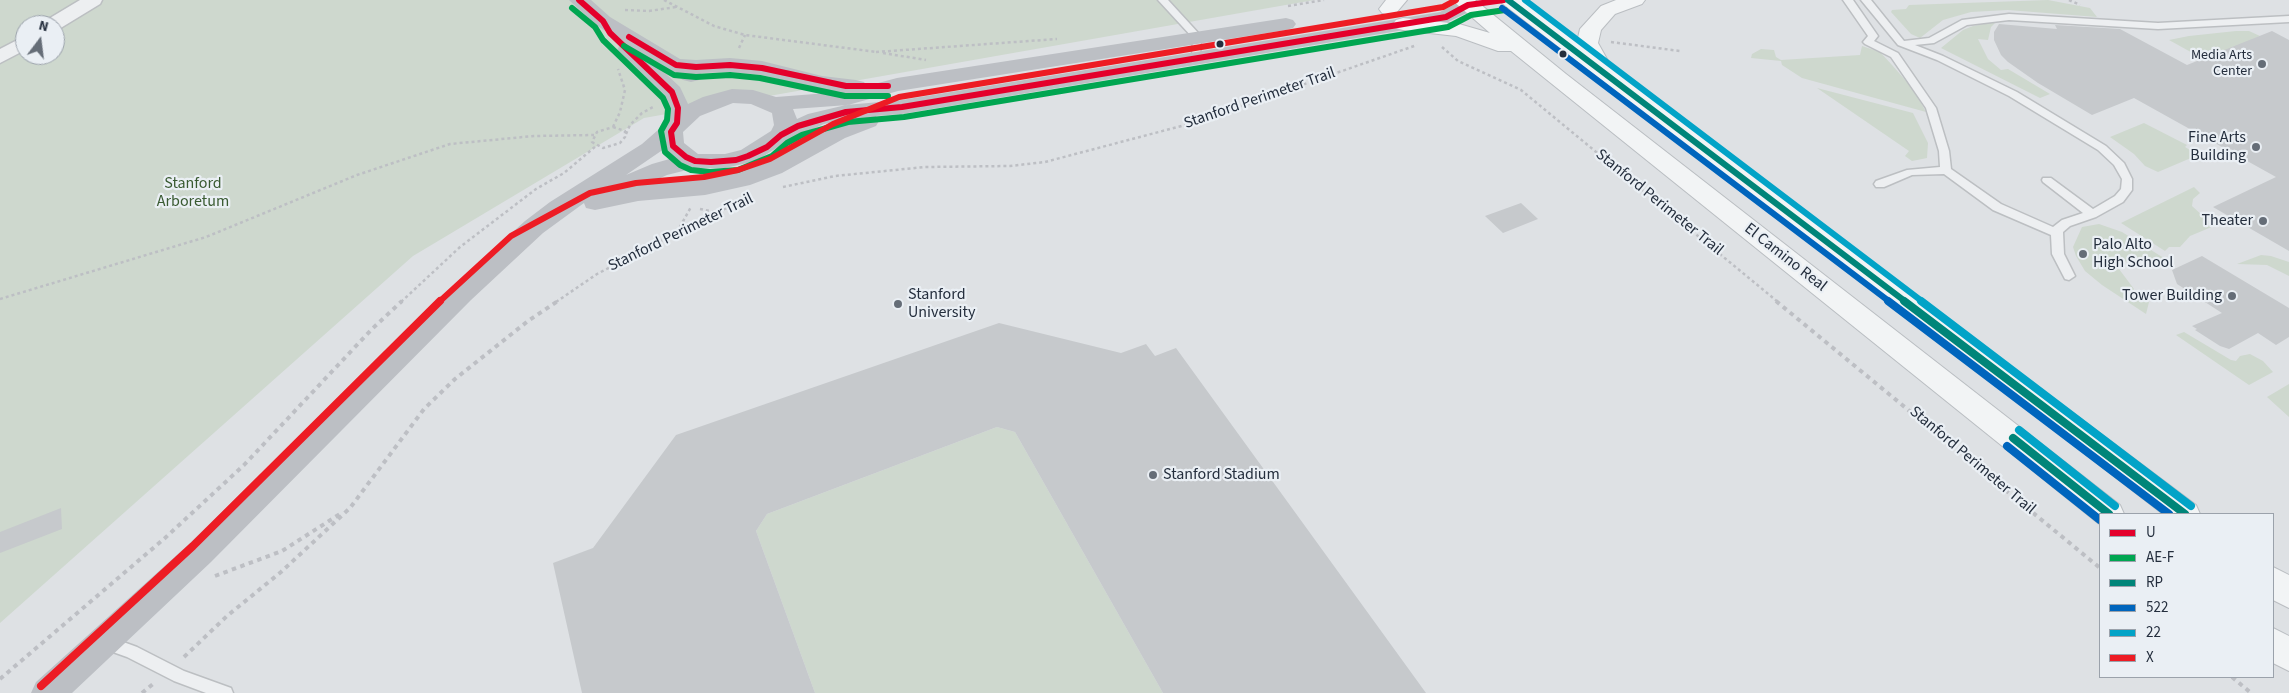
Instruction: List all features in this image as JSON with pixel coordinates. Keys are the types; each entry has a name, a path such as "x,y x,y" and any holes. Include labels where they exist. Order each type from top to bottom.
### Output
{"main road":[{"path":"579,0 672,92 678,108 673,146 678,152 695,161"},
{"path":"774,104 900,96 1197,48 1396,11 1450,16 1465,2 1504,0"},
{"path":"1508,0 2184,513"},
{"path":"1603,71 1587,43 1591,29 1597,20 1608,10 1635,0"},
{"name":"El Camino Real","path":"1465,2 1528,55 2108,513"},
{"path":"1396,11 1466,32 1528,55"},
{"path":"606,27 676,65 705,84 732,96"},
{"path":"676,65 696,67 730,65 762,68 900,96"},
{"path":"48,693 293,463 462,293 534,227 559,208 638,157 701,106 732,96 753,97 774,104 782,109 785,116 786,125 781,135"},
{"path":"517,244 653,172 695,161 736,160 767,147 781,135 816,119 900,96"},
{"path":"595,202 638,193 705,187 741,180 774,168 900,96"},
{"path":"2274,582 2289,594"},
{"path":"2274,644 2289,656"}],"street":[{"path":"65,17 93,0"},
{"path":"0,57 15,48"}],"lane":[{"path":"1164,0 1197,48"},
{"path":"1848,0 1873,36 1868,42 1895,55 1930,108 1944,151 1946,170"},
{"path":"1866,0 1901,43 1940,58 2013,94 2102,148 2119,163 2127,179 2126,190 2119,199 2092,214 2066,223 2056,233"},
{"path":"1901,43 1931,41 1964,22 2009,17 2158,26 2289,19"},
{"path":"1895,55 1901,43"},
{"path":"1880,184 1911,172 1946,170 1997,207 2056,233"},
{"path":"2047,180 2092,214"},
{"path":"2056,233 2058,254 2069,276"},
{"path":"104,642 132,652 170,671 225,693"}],"path":[{"path":"664,0 714,26 745,35 876,52 1062,39"},
{"path":"1284,6 1324,0"},
{"path":"623,10 649,11 676,7"},
{"path":"606,27 608,44 625,90 620,112 613,127"},
{"name":"Stanford Perimeter Trail","path":"777,189 835,176 925,166 1010,166 1045,162 1189,124 1426,42"},
{"path":"1610,42 1680,51"},
{"name":"Stanford Perimeter Trail","path":"1440,44 1458,61 1521,90 2099,567"},
{"path":"594,135 592,142 596,146 603,148 615,145 623,140 630,125 642,113 660,104"},
{"path":"0,300 206,238 357,175 450,144 534,136 594,135 602,129 613,127 622,129 626,134"},
{"path":"0,679 165,538 237,472 372,329 460,247 536,189 564,173 596,146"},
{"name":"Stanford Perimeter Trail","path":"350,508 424,409 454,378 528,321 597,274 717,212 751,199"},
{"path":"676,233 691,206 717,212"},
{"path":"210,578 282,551 350,508"},
{"path":"142,693 170,671 227,616 281,572 350,508"},
{"path":"2233,678 2251,693"}],"green space":[{"name":"Stanford Arboretum","path":"0,0 1314,0 644,118 413,256 0,623"},
{"path":"2048,0 2090,8 2097,17 2008,10 1971,12 1943,20 1920,38 1911,34 1891,12 1892,10 1906,9 1909,5"},
{"path":"1996,22 1991,27 1988,40 1978,39 1988,59 2001,70 2008,69 2050,94 2040,98 1941,48 1963,30 1973,26"},
{"path":"2249,31 2260,36 2207,61 2169,40 2189,36"},
{"path":"1862,46 1880,52 1914,90 1926,112 1802,78 1782,65 1781,61 1751,58 1752,54 1761,49 1774,50 1776,57 1781,60 1860,55"},
{"path":"1817,88 1913,113 1928,143 1927,158 1912,161 1905,156 1909,151"},
{"path":"2144,123 2187,145 2185,147 2198,155 2158,172 2145,166 2134,154 2110,137"},
{"path":"2194,187 2200,193 2193,199 2192,206 2214,226 2190,236 2180,247 2169,247 2165,251 2121,223"},
{"path":"2099,224 2122,232 2167,260 2163,262 2141,262 2133,259 2116,265 2134,289 2134,294 2149,302 2146,314 2102,285 2085,271 2076,256 2073,247 2082,227"},
{"path":"2261,255 2289,262 2289,276 2267,265 2237,264"},
{"path":"2184,332 2231,360 2236,361 2240,356 2250,354 2263,361 2273,372 2249,385 2176,335"},
{"path":"2289,384 2289,417 2267,397"},
{"path":"997,427 1015,432 1163,693 815,693 756,531 767,514"}],"building":[{"path":"1999,24 2057,29 2055,25 2120,29 2187,65 2272,31 2289,40 2289,251 2213,207 2276,177 2134,98 2092,115 2038,83 2008,62 2001,55 1994,40 1994,32"},
{"path":"1521,203 1538,219 1503,233 1485,216"},
{"name":"Tower Building","path":"2202,256 2289,308 2289,337 2276,345 2258,333 2229,349 2220,346 2195,330 2197,329 2192,326 2222,313 2177,284 2172,270"},
{"name":"Stanford Stadium","path":"999,323 1121,353 1146,344 1155,356 1176,348 1426,693 1163,693 1015,432 997,427 767,514 756,531 815,693 582,693 553,563 593,548 676,435"},
{"path":"61,508 62,529 0,553 0,532"}],"transit line":[{"name":"U","path":"579,0 603,21 610,33 672,92 678,108 677,123 671,132 673,146 686,157 695,161 711,162 736,160 748,156 767,147 781,135 798,126 846,112 902,107 1446,17 1468,5 1504,0"},
{"name":"X","path":"41,686 193,546 455,286 511,236 590,193 636,183 704,177 738,170 770,159 833,124 899,97 1443,7 1456,0"},
{"name":"RP","path":"1508,0 2184,513"},
{"name":"22","path":"1525,0 2191,506"},
{"name":"AE-F","path":"572,8 595,27 603,40 663,98 668,109 667,120 661,131 665,152 680,165 691,170 710,172 738,170 772,156 787,143 802,135 848,122 904,117 1448,27 1471,15 1505,10"},
{"name":"522","path":"1502,8 2168,513"},
{"name":"U","path":"629,37 676,65 696,67 730,65 762,68 846,86 888,86"},
{"name":"AE-F","path":"624,46 674,75 696,77 730,75 760,78 845,96 888,96"},
{"name":"22","path":"2019,430 2115,506"},
{"name":"RP","path":"2013,438 2108,513"},
{"name":"522","path":"2007,446 2099,519"}],"place":[{"name":"Media Arts Center","path":"2262,64"},
{"name":"Fine Arts Building","path":"2256,147"},
{"name":"Theater","path":"2263,221"},
{"name":"Palo Alto High School","path":"2083,254"},
{"name":"Tower Building","path":"2232,296"},
{"name":"Stanford University","path":"898,304"},
{"name":"Stanford Stadium","path":"1153,475"}]}
